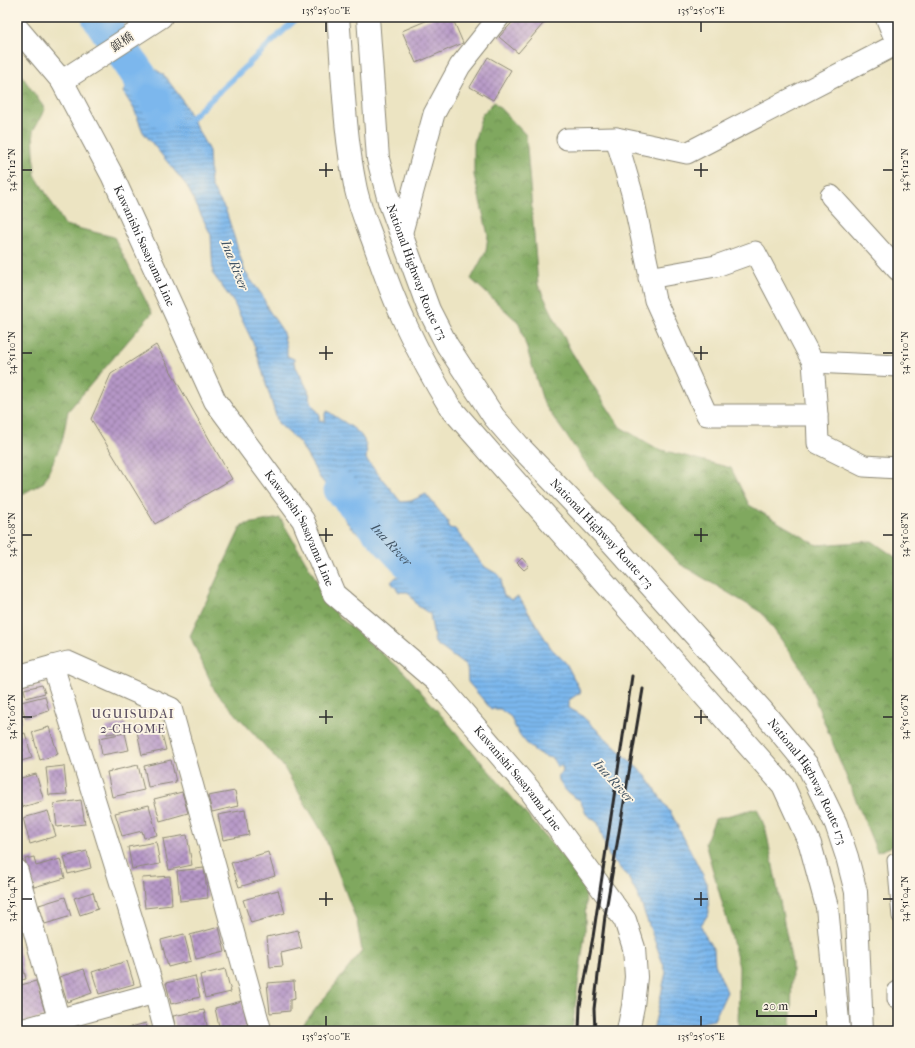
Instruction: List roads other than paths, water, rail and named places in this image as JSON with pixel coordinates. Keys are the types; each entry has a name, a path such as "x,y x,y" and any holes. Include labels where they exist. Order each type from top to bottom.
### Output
{"main road":[{"name":"銀橋","path":"62,81 161,17"},
{"name":"National Highway Route 173","path":"338,17 348,146 355,187 362,215 388,286 412,340 450,407 783,785 810,844 827,907 839,1031"},
{"name":"National Highway Route 173","path":"368,17 378,159 389,201 429,310 451,351 494,417 520,447 613,544 761,709 808,766 836,824 847,857 856,892 862,1031"},
{"name":"Kawanishi Sasayama Line","path":"17,28 62,81 112,175 215,401 303,520 334,594 436,681 528,789 625,920 634,948 636,978 633,1006 628,1031"}],"street":[{"path":"401,235 434,114 460,66 499,17"},
{"path":"567,139 616,138 687,153 898,45 886,17"},
{"path":"616,138 632,193 648,278 655,300 708,415 817,415"},
{"path":"831,196 898,270"},
{"path":"648,278 716,266 754,252 813,362 818,443 864,466 898,468"},
{"path":"813,362 898,366"},
{"path":"17,676 68,662 171,708 261,1031"},
{"path":"53,666 155,993 165,1031"},
{"path":"17,870 60,1025"},
{"path":"898,992 898,999"},
{"path":"17,1031 60,1025 155,993"}],"lane":[{"path":"893,860 898,917"}],"water":[{"path":"147,64 164,75 181,98 209,151 211,186 226,211 245,272 262,295 268,309 282,330 287,348 287,356 294,359 294,363 308,390 312,404 320,415 319,421 325,421 325,413 328,411 356,430 365,442 367,450 366,459 401,502 411,501 426,494 448,522 449,528 455,529 485,567 499,575 502,580 501,586 504,596 512,600 517,597 520,599 551,648 566,663 581,692 569,700 569,708 581,715 646,776 672,815 707,883 709,913 701,925 703,932 714,950 715,964 727,992 714,1020 690,1025 690,1031 653,1031 666,972 639,898 628,877 609,856 598,823 586,814 580,800 569,794 561,784 558,776 563,772 562,766 557,766 552,758 532,749 521,737 513,724 511,717 500,709 491,709 468,682 467,667 435,643 430,614 418,606 408,592 399,592 391,582 396,577 414,578 418,574 417,568 412,569 410,565 415,560 412,550 405,544 390,545 384,540 384,525 380,523 363,530 362,534 354,531 345,520 337,498 320,478 300,443 278,423 255,347 234,303 213,274 211,235 187,186 143,132 134,109 123,92 131,78"}],"waterway":[{"name":"Ina River","path":"99,17 164,112"},
{"path":"186,123 298,17"},
{"name":"Ina River","path":"341,489 399,552 451,605"}],"railway":[{"path":"579,1031 580,1006 593,937 632,676"},
{"path":"595,1031 594,1009 605,916 643,689"}],"district":[{"name":"UGUISUDAI 2-CHOME","path":"133,720"}]}
